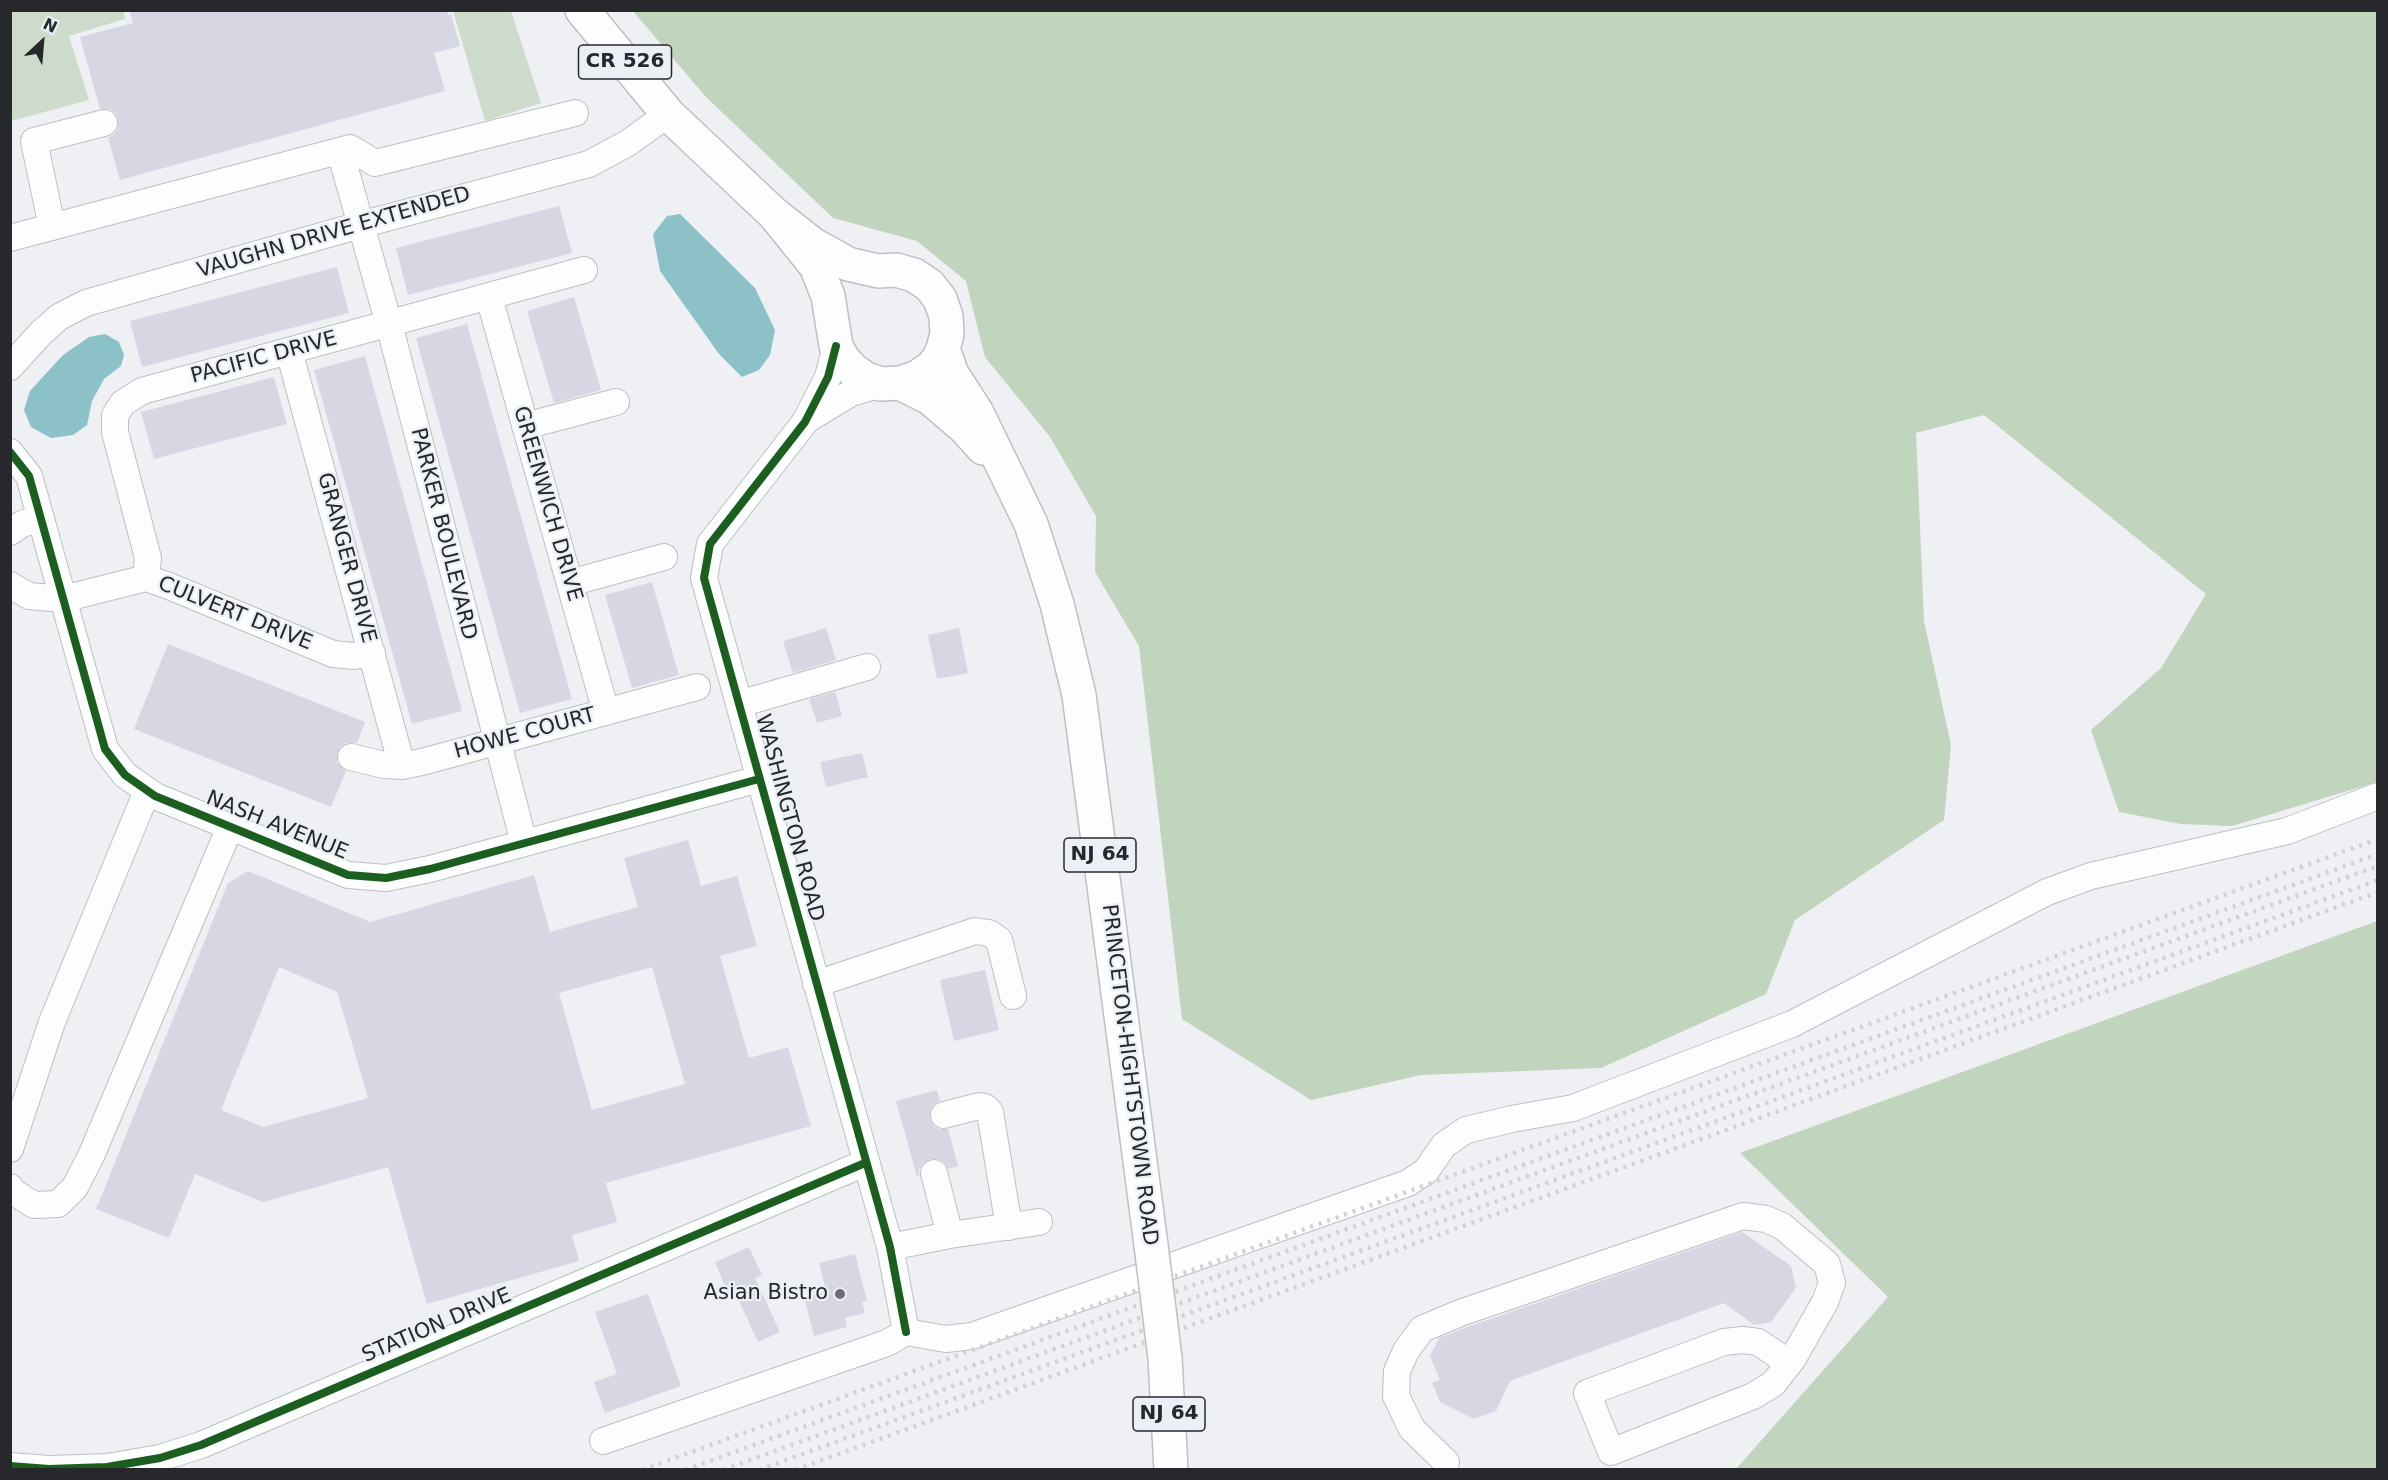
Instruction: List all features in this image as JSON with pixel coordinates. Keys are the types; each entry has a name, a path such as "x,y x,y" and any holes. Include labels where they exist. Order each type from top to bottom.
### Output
{"main road":[{"name":"WASHINGTON ROAD","path":"582,10 668,114 774,214 812,244 848,264 878,271 896,270 914,274 929,285 940,299 946,316 947,334 943,349"},
{"name":"WASHINGTON ROAD","path":"774,214 816,266 828,296 834,337 843,359 866,379 890,383"},
{"path":"834,337 836,308 845,291 860,278 878,271"},
{"path":"890,383 916,378 931,368 943,349"},
{"name":"PRINCETON-HIGHTSTOWN ROAD","path":"943,349 952,374 977,413 1031,524 1057,604 1079,696 1165,1358 1171,1470"},
{"name":"PRINCETON-HIGHTSTOWN ROAD","path":"890,383 930,398 948,412 1008,476"}],"street":[{"path":"10,238 350,148 375,163 575,113"},
{"name":"VAUGHN DRIVE EXTENDED","path":"10,367 59,317 86,303 360,225 589,164 628,144 668,114"},
{"path":"52,227 34,141 104,123"},
{"name":"PARKER BOULEVARD","path":"340,151 389,324 524,843"},
{"name":"PACIFIC DRIVE","path":"146,578 148,558 115,432 115,415 123,403 142,391 584,270"},
{"name":"GREENWICH DRIVE","path":"489,297 606,712"},
{"name":"WASHINGTON ROAD","path":"834,337 828,377 805,422 710,544 704,578 890,1247 906,1332"},
{"name":"GRANGER DRIVE","path":"289,351 402,765"},
{"name":"WASHINGTON ROAD","path":"805,422 851,393 890,383"},
{"path":"525,426 616,402"},
{"name":"NASH AVENUE","path":"10,452 29,476 105,749 125,775 155,796 348,875 386,878 430,869 759,779"},
{"path":"10,532 22,524 41,519"},
{"path":"570,584 664,557"},
{"name":"CULVERT DRIVE","path":"10,585 29,596 63,599 146,578 333,654 354,656 372,653"},
{"path":"739,704 867,667"},
{"name":"HOWE COURT","path":"351,757 384,765 402,765 697,687"},
{"path":"10,1149 52,1022 147,790"},
{"path":"603,1441 887,1343 906,1332 946,1339 972,1336 1408,1183 1426,1171 1450,1139 1466,1130 1574,1108 1792,1024 2047,892 2091,876 2287,831 2378,796"},
{"path":"11,1189 34,1205 58,1204 75,1187 91,1156 230,827"},
{"path":"816,984 975,931 989,933 999,940 1013,996"},
{"path":"944,1115 979,1106 985,1107 990,1112 1009,1227"},
{"name":"STATION DRIVE","path":"10,1466 49,1469 107,1467 160,1458 201,1445 865,1163"},
{"path":"934,1173 950,1235"},
{"path":"1446,1462 1412,1429 1396,1396 1397,1371 1406,1351 1422,1329 1460,1313 1743,1216 1766,1219 1782,1226 1827,1264 1832,1283 1825,1302 1789,1362 1773,1384 1752,1396 1611,1452 1587,1393 1724,1342 1743,1340 1758,1342 1789,1362"},
{"path":"890,1247 950,1235 1040,1222"}],"green space":[{"path":"11,10 124,11 125,19 69,36 89,100 11,121"},
{"path":"453,11 511,11 541,103 485,121"},
{"path":"633,11 2377,11 2377,782 2232,826 2181,824 2119,812 2091,730 2161,668 2206,594 1984,415 1916,433 1924,621 1951,745 1944,820 1795,920 1766,994 1601,1068 1421,1075 1311,1100 1182,1019 1139,646 1095,572 1096,516 1050,437 985,357 966,281 917,241 833,218 705,96"},
{"path":"2377,921 2377,1469 1736,1469 1888,1297 1740,1153"}],"water":[{"path":"680,214 755,288 775,330 770,355 759,370 742,377 719,354 660,271 653,234 667,216"},
{"path":"105,334 119,342 124,355 121,366 104,379 92,401 87,425 73,435 51,438 31,427 24,410 30,391 63,355 89,337"}],"building":[{"path":"129,10 447,10 448,15 451,14 460,46 434,53 445,91 120,180 108,138 118,128 118,119 109,109 100,109 80,37 133,23"},
{"path":"559,206 572,253 408,295 396,248"},
{"path":"337,267 349,313 142,367 130,321"},
{"path":"574,297 601,390 554,403 527,311"},
{"path":"467,324 572,699 520,713 416,338"},
{"path":"365,356 462,711 412,724 314,370"},
{"path":"274,377 287,424 154,459 141,412"},
{"path":"652,582 679,675 632,688 605,595"},
{"path":"826,628 836,660 793,673 783,641"},
{"path":"959,628 968,673 937,679 928,635"},
{"path":"168,644 365,722 357,743 346,743 337,753 337,762 346,771 331,807 134,729"},
{"path":"835,692 842,716 817,723 809,699"},
{"path":"862,753 868,777 826,787 820,762"},
{"path":"688,840 701,886 737,876 757,946 720,956 749,1058 788,1047 811,1126 606,1183 617,1222 572,1235 579,1261 427,1304 388,1167 263,1202 195,1174 169,1238 96,1209 228,883 248,871 370,922 534,875 550,932 638,907 624,858","holes":["279,967 337,992 368,1098 263,1127 221,1110","652,967 685,1084 592,1110 559,993"]},
{"path":"985,970 999,1030 954,1041 940,980"},
{"path":"937,1090 940,1100 930,1110 930,1119 939,1129 948,1129 958,1166 948,1169 939,1159 930,1159 923,1163 919,1170 919,1177 917,1177 896,1101"},
{"path":"1742,1232 1791,1266 1796,1288 1771,1322 1754,1325 1724,1303 1510,1381 1496,1411 1474,1419 1440,1402 1432,1383 1440,1380 1430,1356 1439,1338"},
{"path":"749,1247 762,1275 755,1278 780,1332 758,1342 733,1288 727,1291 715,1262"},
{"name":"Asian Bistro","path":"855,1254 867,1301 862,1302 865,1313 845,1318 847,1327 814,1336 804,1297 826,1291 819,1263"},
{"path":"648,1294 681,1386 605,1413 594,1382 617,1374 595,1312"}],"railway":[{"path":"642,1470 2378,839"},
{"path":"685,1470 2378,854"},
{"path":"723,1470 2378,866"},
{"path":"759,1470 2378,880"},
{"path":"795,1470 2378,892"}],"cycle path":[{"path":"836,346 828,377 805,422 710,544 704,578 890,1247 906,1332"},
{"path":"10,452 29,476 105,749 125,775 155,796 348,875 386,878 430,869 759,779"},
{"path":"10,1466 49,1469 107,1467 160,1458 201,1445 865,1163"}],"place":[{"name":"Asian Bistro","path":"840,1294"}]}
